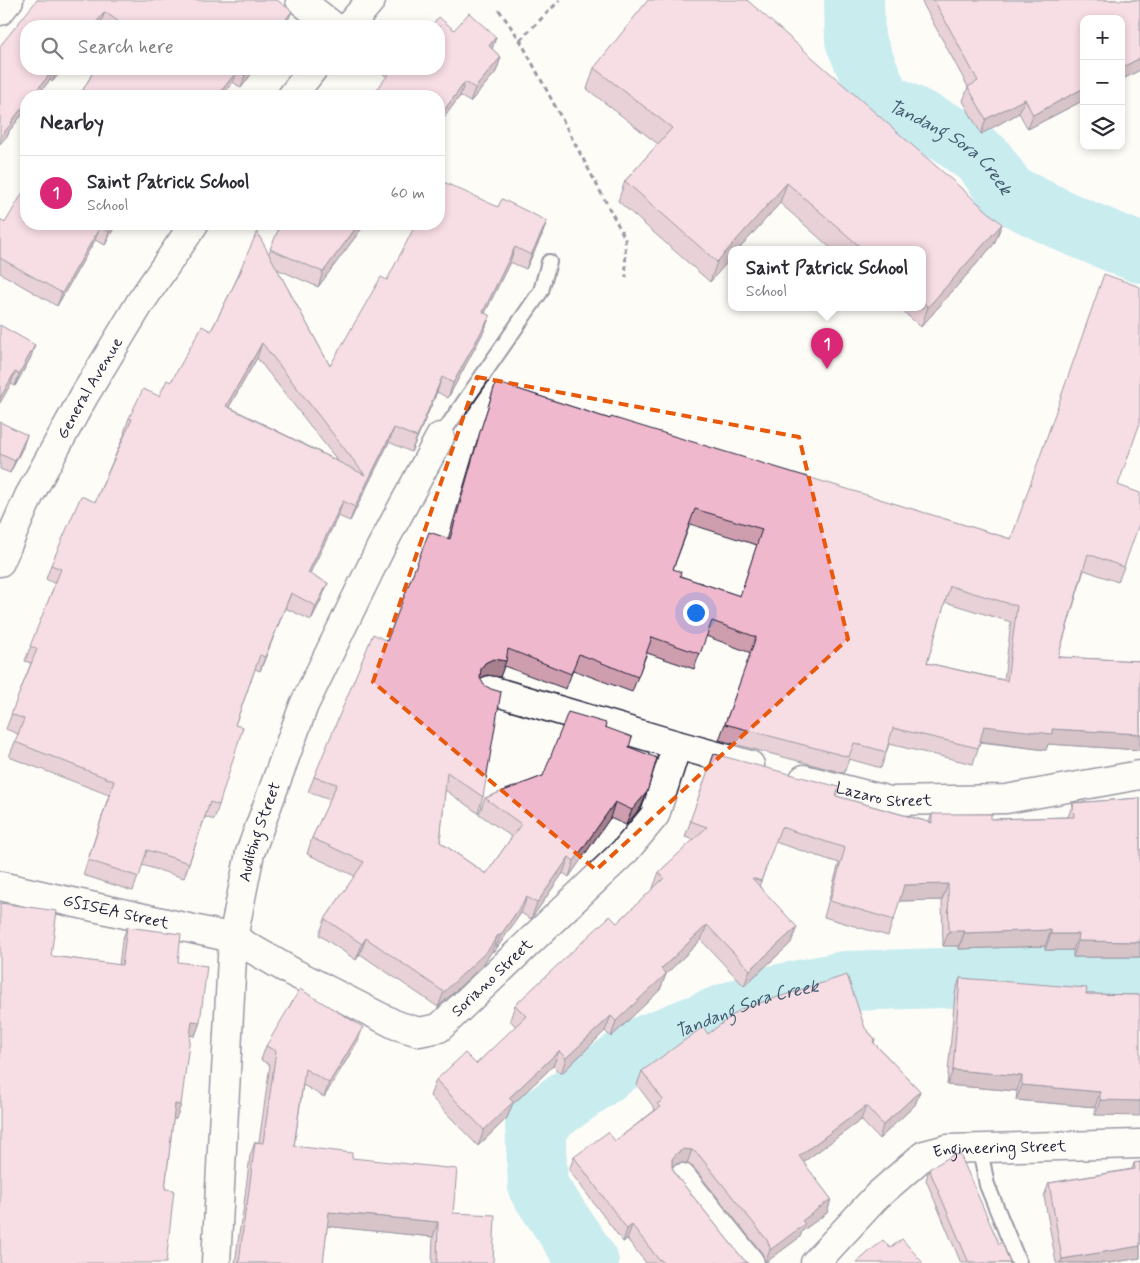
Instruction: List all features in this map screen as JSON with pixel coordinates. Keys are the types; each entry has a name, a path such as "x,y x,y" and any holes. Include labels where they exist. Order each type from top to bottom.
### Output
{"street":[{"path":"0,11 9,0"},
{"path":"300,0 325,20"},
{"path":"354,20 371,0"},
{"path":"297,90 308,75"},
{"name":"General Avenue","path":"0,562 29,496 84,396 140,303 190,230"},
{"name":"Auditing Street","path":"216,1263 233,938 250,853 304,705 381,547 440,437"},
{"name":"Lazaro Street","path":"490,690 676,746 890,801 1006,799 1140,776"},
{"name":"Soriano Street","path":"233,938 294,973 396,1025 419,1032 439,1028 626,850 655,815 676,746"},
{"name":"GSISEA Street","path":"0,886 233,938"},
{"name":"Engineering Street","path":"815,1263 877,1196 924,1155 947,1149 1140,1144"},
{"path":"682,1178 750,1263"}],"lane":[{"path":"440,437 540,291 548,262"},
{"path":"980,1149 987,1185 1018,1263"}],"path":[{"path":"520,40 560,0"},
{"path":"499,10 520,40 625,238 626,278"}],"highlighted area":[{"path":"477,377 799,437 848,639 596,870 373,682"}],"building":[{"path":"37,0 277,0 292,11 285,20 116,20 105,12 98,20 21,20"},
{"path":"648,0 747,0 1002,224 928,307 926,305 926,246 859,246 787,183 731,246 728,246 728,250 717,262 625,181 672,128 594,68"},
{"path":"934,0 1140,0 1140,58 1125,66 1125,15 1080,15 1080,90 1033,115 1025,99 986,119 968,87 978,81"},
{"path":"469,13 496,37 489,46 501,57 475,88 465,82 445,109 445,90 376,90 388,75 445,75 445,22 454,30"},
{"path":"20,21 20,75 49,75 37,90 20,90 20,111 0,137 0,46"},
{"path":"92,75 234,75 222,90 83,90"},
{"path":"445,183 498,207 502,199 547,221 531,255 515,247 483,312 490,316 453,383 442,377 417,437 394,428 355,507 343,501 308,573 328,583 316,606 291,593 265,657 260,655 235,725 243,727 219,805 210,802 189,863 147,850 139,877 88,860 114,781 15,742 24,719 11,714 37,649 30,646 61,569 51,565 81,496 95,502 132,419 129,418 143,389 159,396 167,380 171,382 202,326 211,331 242,269 257,232 330,366 381,277 387,280 413,230 445,230","holes":["262,343 365,475 226,406"]},
{"path":"20,197 20,230 98,230 62,293 0,258 0,219 5,223"},
{"path":"278,230 354,230 323,272 270,249"},
{"path":"1104,274 1140,287 1140,423 1118,485 1140,493 1140,521 1124,567 1088,554 1058,657 1140,661 1140,734 1052,729 1052,734 984,726 978,748 893,728 886,752 854,743 849,757 725,724 756,637 712,621 700,654 652,637 638,677 579,654 571,674 508,649 506,661 493,659 485,663 481,669 480,678 484,685 501,692 483,797 447,772 440,842 486,874 521,824 485,798 543,776 568,712 606,723 605,727 632,737 629,747 657,758 647,792 632,810 615,802 574,861 569,857 537,903 527,897 488,950 444,992 366,938 362,944 325,919 364,862 312,838 337,784 314,777 373,634 387,641 429,532 450,539 496,382 610,419 611,417 1011,539","holes":["695,509 762,529 740,596 680,576 681,572 673,569","950,586 1017,606 1007,681 927,663"]},
{"path":"0,325 35,345 19,374 15,372 0,398"},
{"path":"0,422 27,435 15,461 0,454"},
{"path":"714,754 839,787 836,796 932,823 932,814 991,814 991,819 1074,817 1073,803 1140,798 1140,942 1078,941 1079,934 1051,934 1051,930 964,933 965,931 949,931 948,884 904,885 894,920 830,901 845,848 781,827 761,881 752,878 797,927 750,970 707,925 661,969 666,974 616,1021 611,1016 566,1058 559,1051 509,1098 513,1102 484,1130 436,1080 465,1053 476,1064 526,1016 515,1005 610,916 617,923 664,878 659,872 707,827 690,821"},
{"path":"0,903 57,911 51,956 122,965 127,927 181,934 178,962 207,966 200,1022 192,1021 181,1105 175,1104 165,1189 174,1190 166,1263 0,1263"},
{"path":"847,975 865,1028 875,1039 873,1042 920,1091 883,1125 866,1106 799,1156 831,1199 802,1221 805,1224 770,1250 767,1240 699,1155 692,1150 684,1149 677,1153 672,1159 672,1167 675,1174 748,1263 663,1263 632,1225 627,1229 574,1157 608,1132 615,1141 660,1107 657,1104 663,1100 642,1071 703,1027 708,1034 741,1009"},
{"path":"960,978 1087,988 1086,994 1140,995 1140,1101 1100,1100 1100,1092 1022,1085 1022,1076 953,1070"},
{"path":"300,989 363,1027 329,1083 305,1069 294,1146 352,1153 352,1158 457,1169 453,1213 495,1215 493,1263 437,1263 438,1222 329,1212 323,1263 239,1263 255,1142 263,1143 276,1051 266,1046"},
{"path":"960,1154 999,1244 1002,1242 1010,1263 969,1263 929,1169 953,1155"},
{"path":"1140,1162 1140,1246 1062,1259 1049,1183 1135,1169 1134,1163"},
{"path":"902,1239 923,1263 856,1263 883,1240 890,1248"}],"waterway":[{"name":"Tandang Sora Creek","path":"854,0 855,40 881,101 949,134 984,160 1008,194 1070,224 1140,253"},
{"name":"Tandang Sora Creek","path":"589,1263 538,1187 535,1123 643,1046 771,996 845,981 1140,972"}],"place":[{"name":"Saint Patrick School","path":"827,369"}]}
